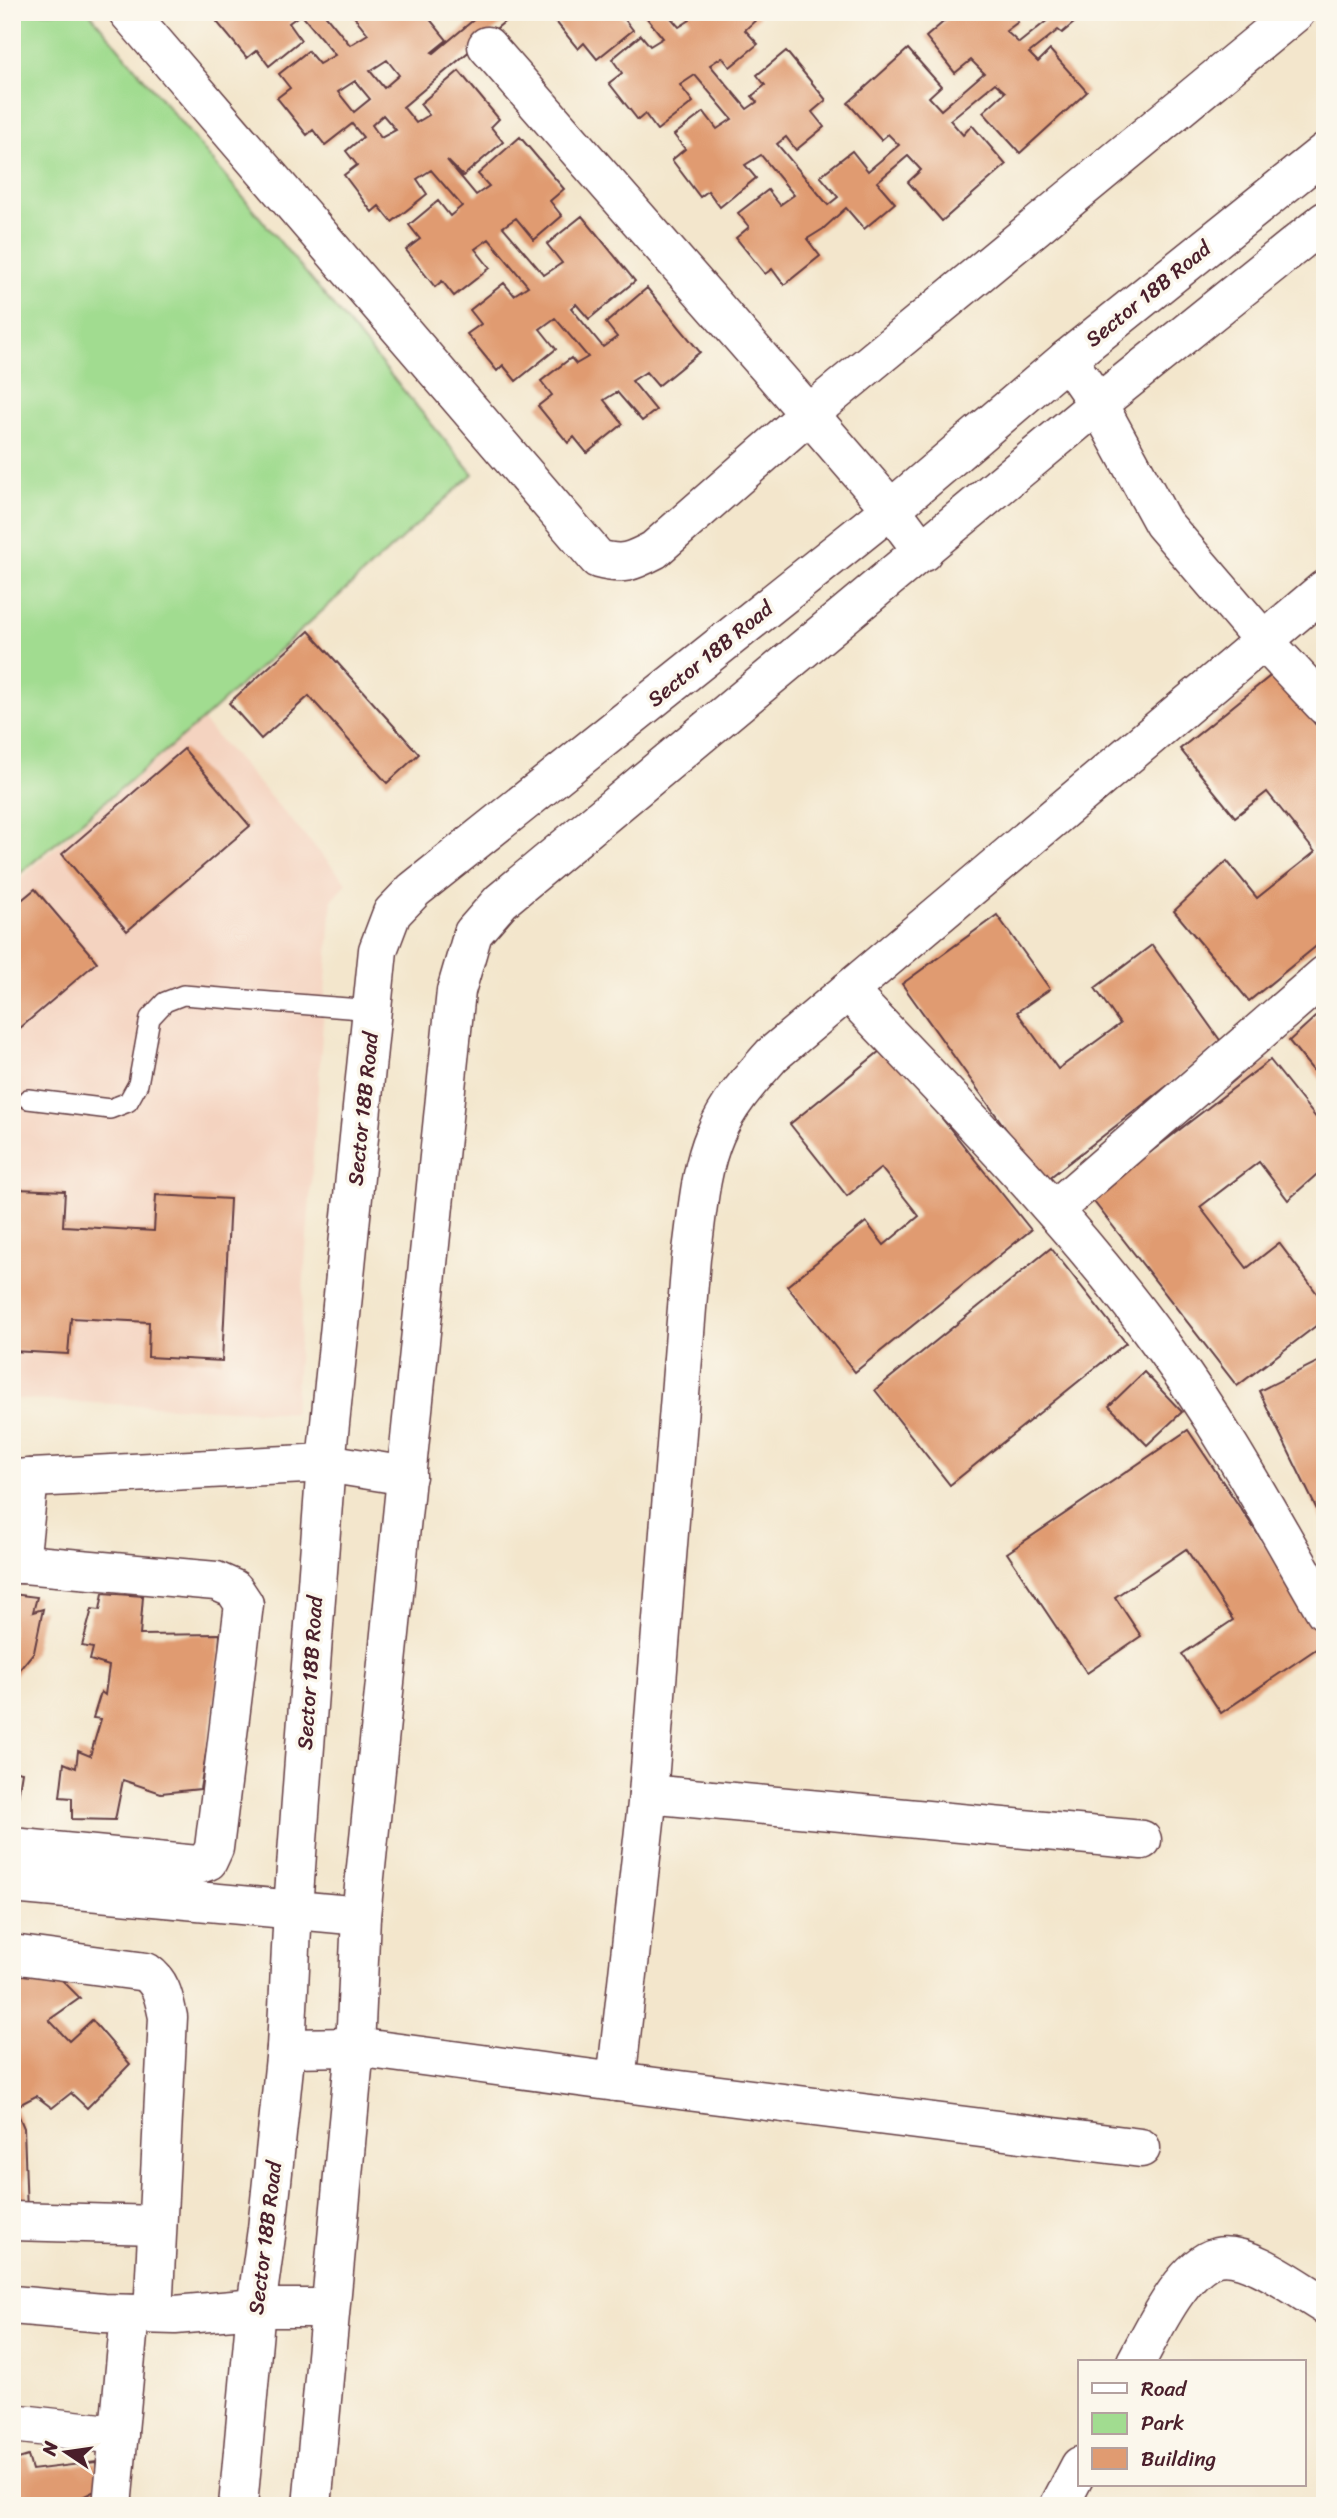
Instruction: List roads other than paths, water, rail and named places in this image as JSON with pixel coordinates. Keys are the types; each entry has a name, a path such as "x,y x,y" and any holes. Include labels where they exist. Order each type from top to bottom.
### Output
{"street":[{"path":"143,17 598,559 614,564 630,563 654,551 810,414 1296,12"},
{"path":"487,46 810,414 891,509 923,552"},
{"name":"Sector 18B Road","path":"238,2506 256,2308 286,2048 293,1908 326,1463 379,950 392,913 414,890 891,509 1067,359 1325,152"},
{"path":"312,2506 355,2047 361,1916 456,991 473,933 501,901 1098,404 1325,221"},
{"path":"1067,359 1098,404 1163,523 1325,706"},
{"path":"615,2082 648,1794 691,1258 704,1177 715,1136 737,1096 772,1055 1325,589"},
{"path":"1054,1210 1325,975"},
{"path":"848,991 1054,1210 1164,1347 1218,1425 1325,1611"},
{"path":"12,1847 197,1865 208,1861 214,1848 244,1604 234,1589 216,1581 16,1564 21,1478 326,1463 407,1476"},
{"path":"648,1794 1142,1840"},
{"path":"12,1884 361,1916"},
{"path":"12,1954 146,1972 156,1979 168,2017 157,2225 119,2435 112,2506"},
{"path":"286,2048 355,2047 1141,2148"},
{"path":"12,2221 157,2225"},
{"path":"1137,2360 1169,2300 1198,2267 1218,2257 1237,2259 1265,2269 1325,2305"},
{"path":"12,2305 141,2314 256,2308 330,2308"},
{"path":"12,2423 119,2435"},
{"path":"1059,2506 1078,2470"}],"lane":[{"path":"28,1099 110,1109 128,1102 138,1084 150,1018 165,1002 183,995 373,1010"}]}
